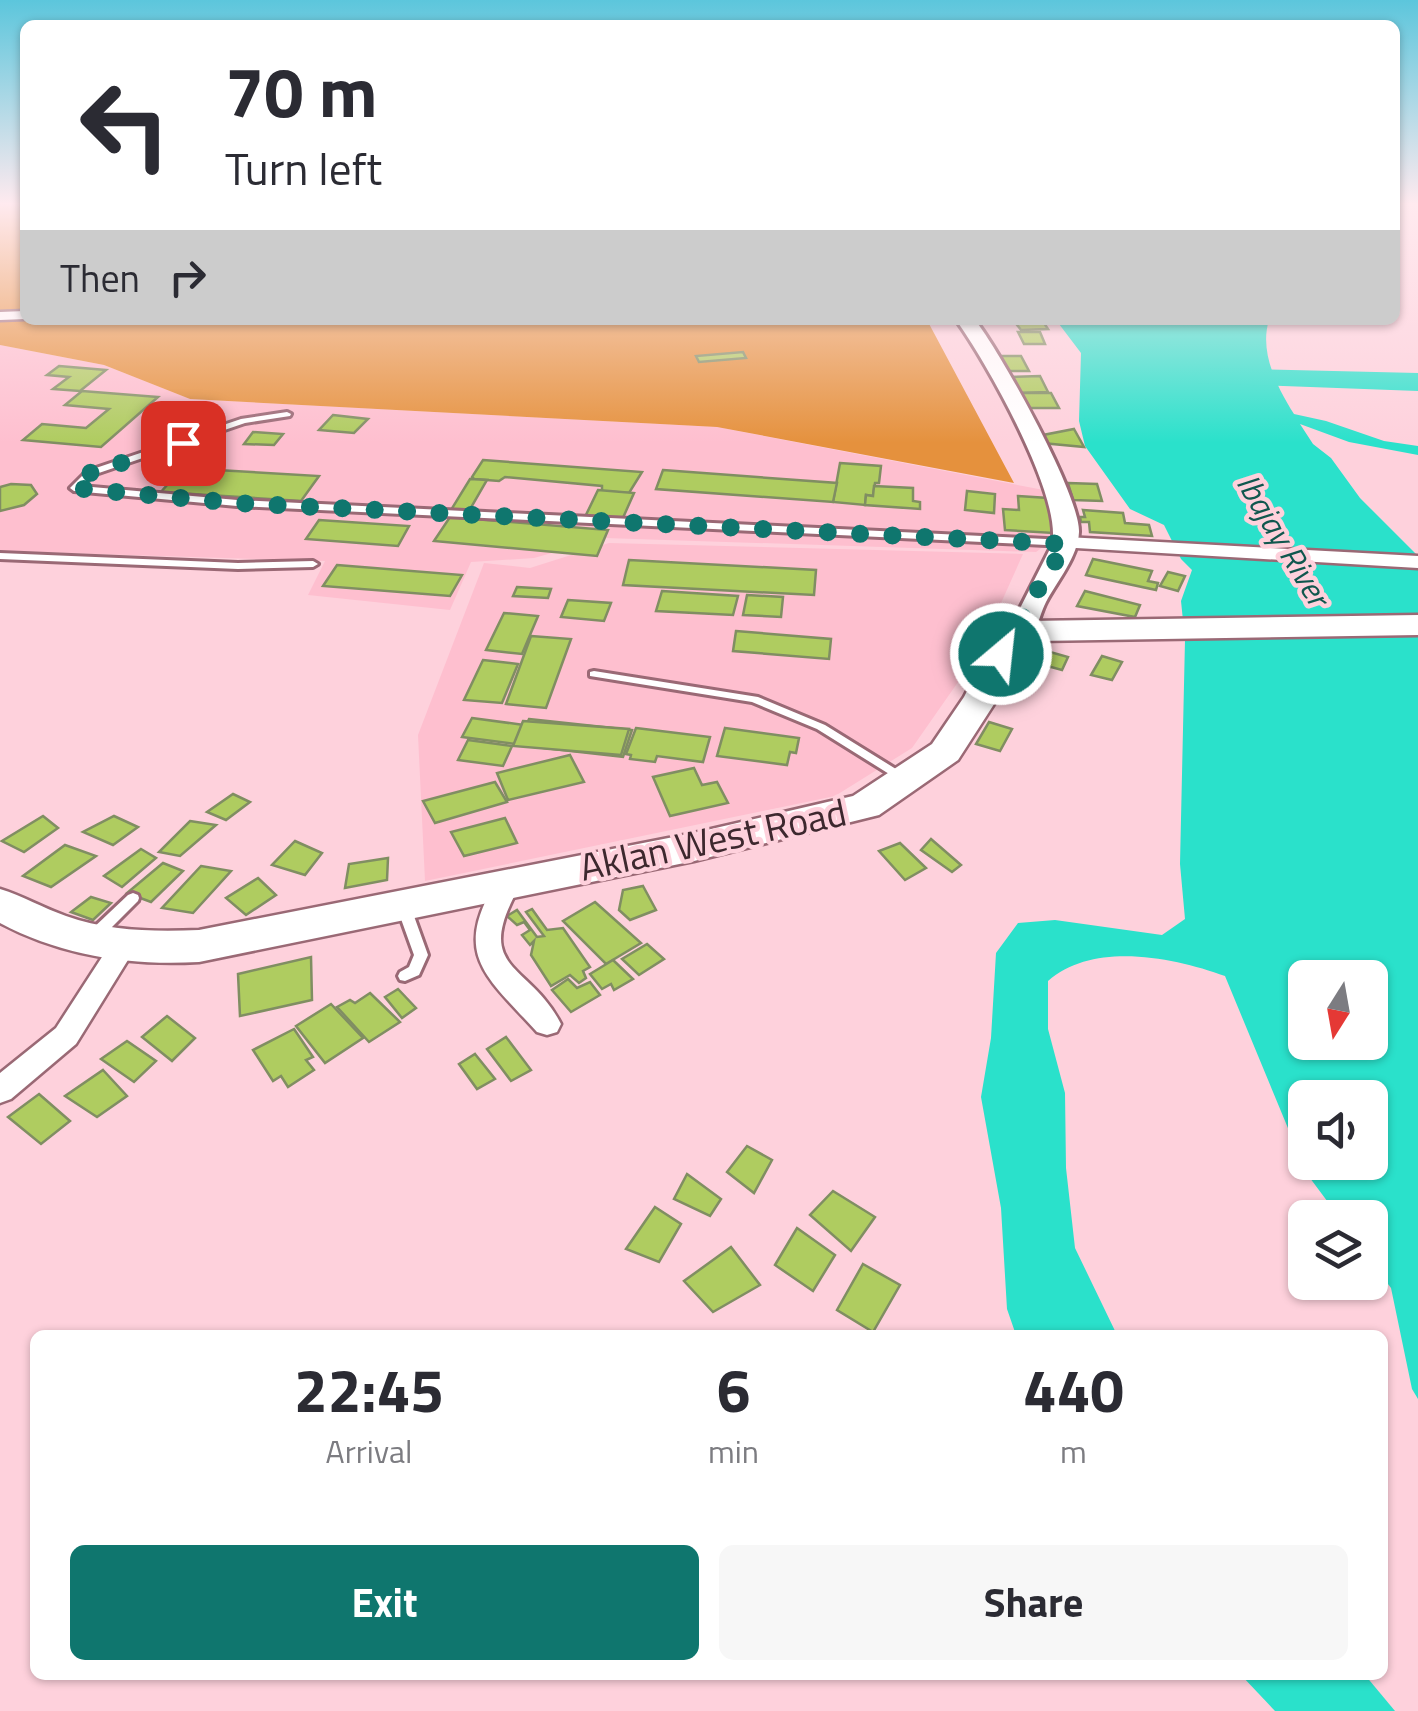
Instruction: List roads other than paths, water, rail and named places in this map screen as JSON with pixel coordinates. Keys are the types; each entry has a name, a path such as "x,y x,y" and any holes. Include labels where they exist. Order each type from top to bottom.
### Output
{"main road":[{"path":"1018,636 1030,631 1418,625"},
{"name":"Aklan West Road","path":"0,904 68,935 106,944 200,946 840,814 882,798 945,752 981,698 1005,647 1018,636"}],"street":[{"path":"969,325 986,346 1012,402 1046,457 1065,517 1066,544 1024,612 1018,636"},
{"path":"1066,544 1418,562"},
{"path":"508,884 486,923 486,946 504,976 547,1024"},
{"path":"0,1090 66,1036 106,944"}],"lane":[{"path":"288,414 244,421 90,473 74,488 236,503 1066,544"},
{"path":"0,556 238,566 314,564"},
{"path":"594,674 754,699 822,728 908,780"},
{"path":"106,944 133,898"},
{"path":"403,906 421,956 414,970 405,976"}],"water":[{"name":"Ibajay River","path":"1060,325 1268,325 1268,357 1294,414 1384,441 1418,446 1418,455 1349,442 1300,424 1360,498 1418,556 1418,1399 1412,1389 1388,1284 1388,1200 1326,1200 1311,1180 1388,1180 1388,1080 1288,1080 1288,1128 1225,976 1182,963 1110,957 1066,969 1048,981 1048,1029 1065,1093 1066,1168 1075,1248 1115,1330 1014,1330 1007,1309 1001,1208 981,1097 991,1038 996,953 1018,923 1055,920 1162,935 1185,919 1180,864 1185,640 1181,601 1192,570 1181,559 1164,525 1130,509 1085,446 1079,421 1081,353"},
{"path":"1246,1680 1369,1680 1395,1711 1275,1711"}],"waterway":[{"path":"1209,377 1418,382"}]}
